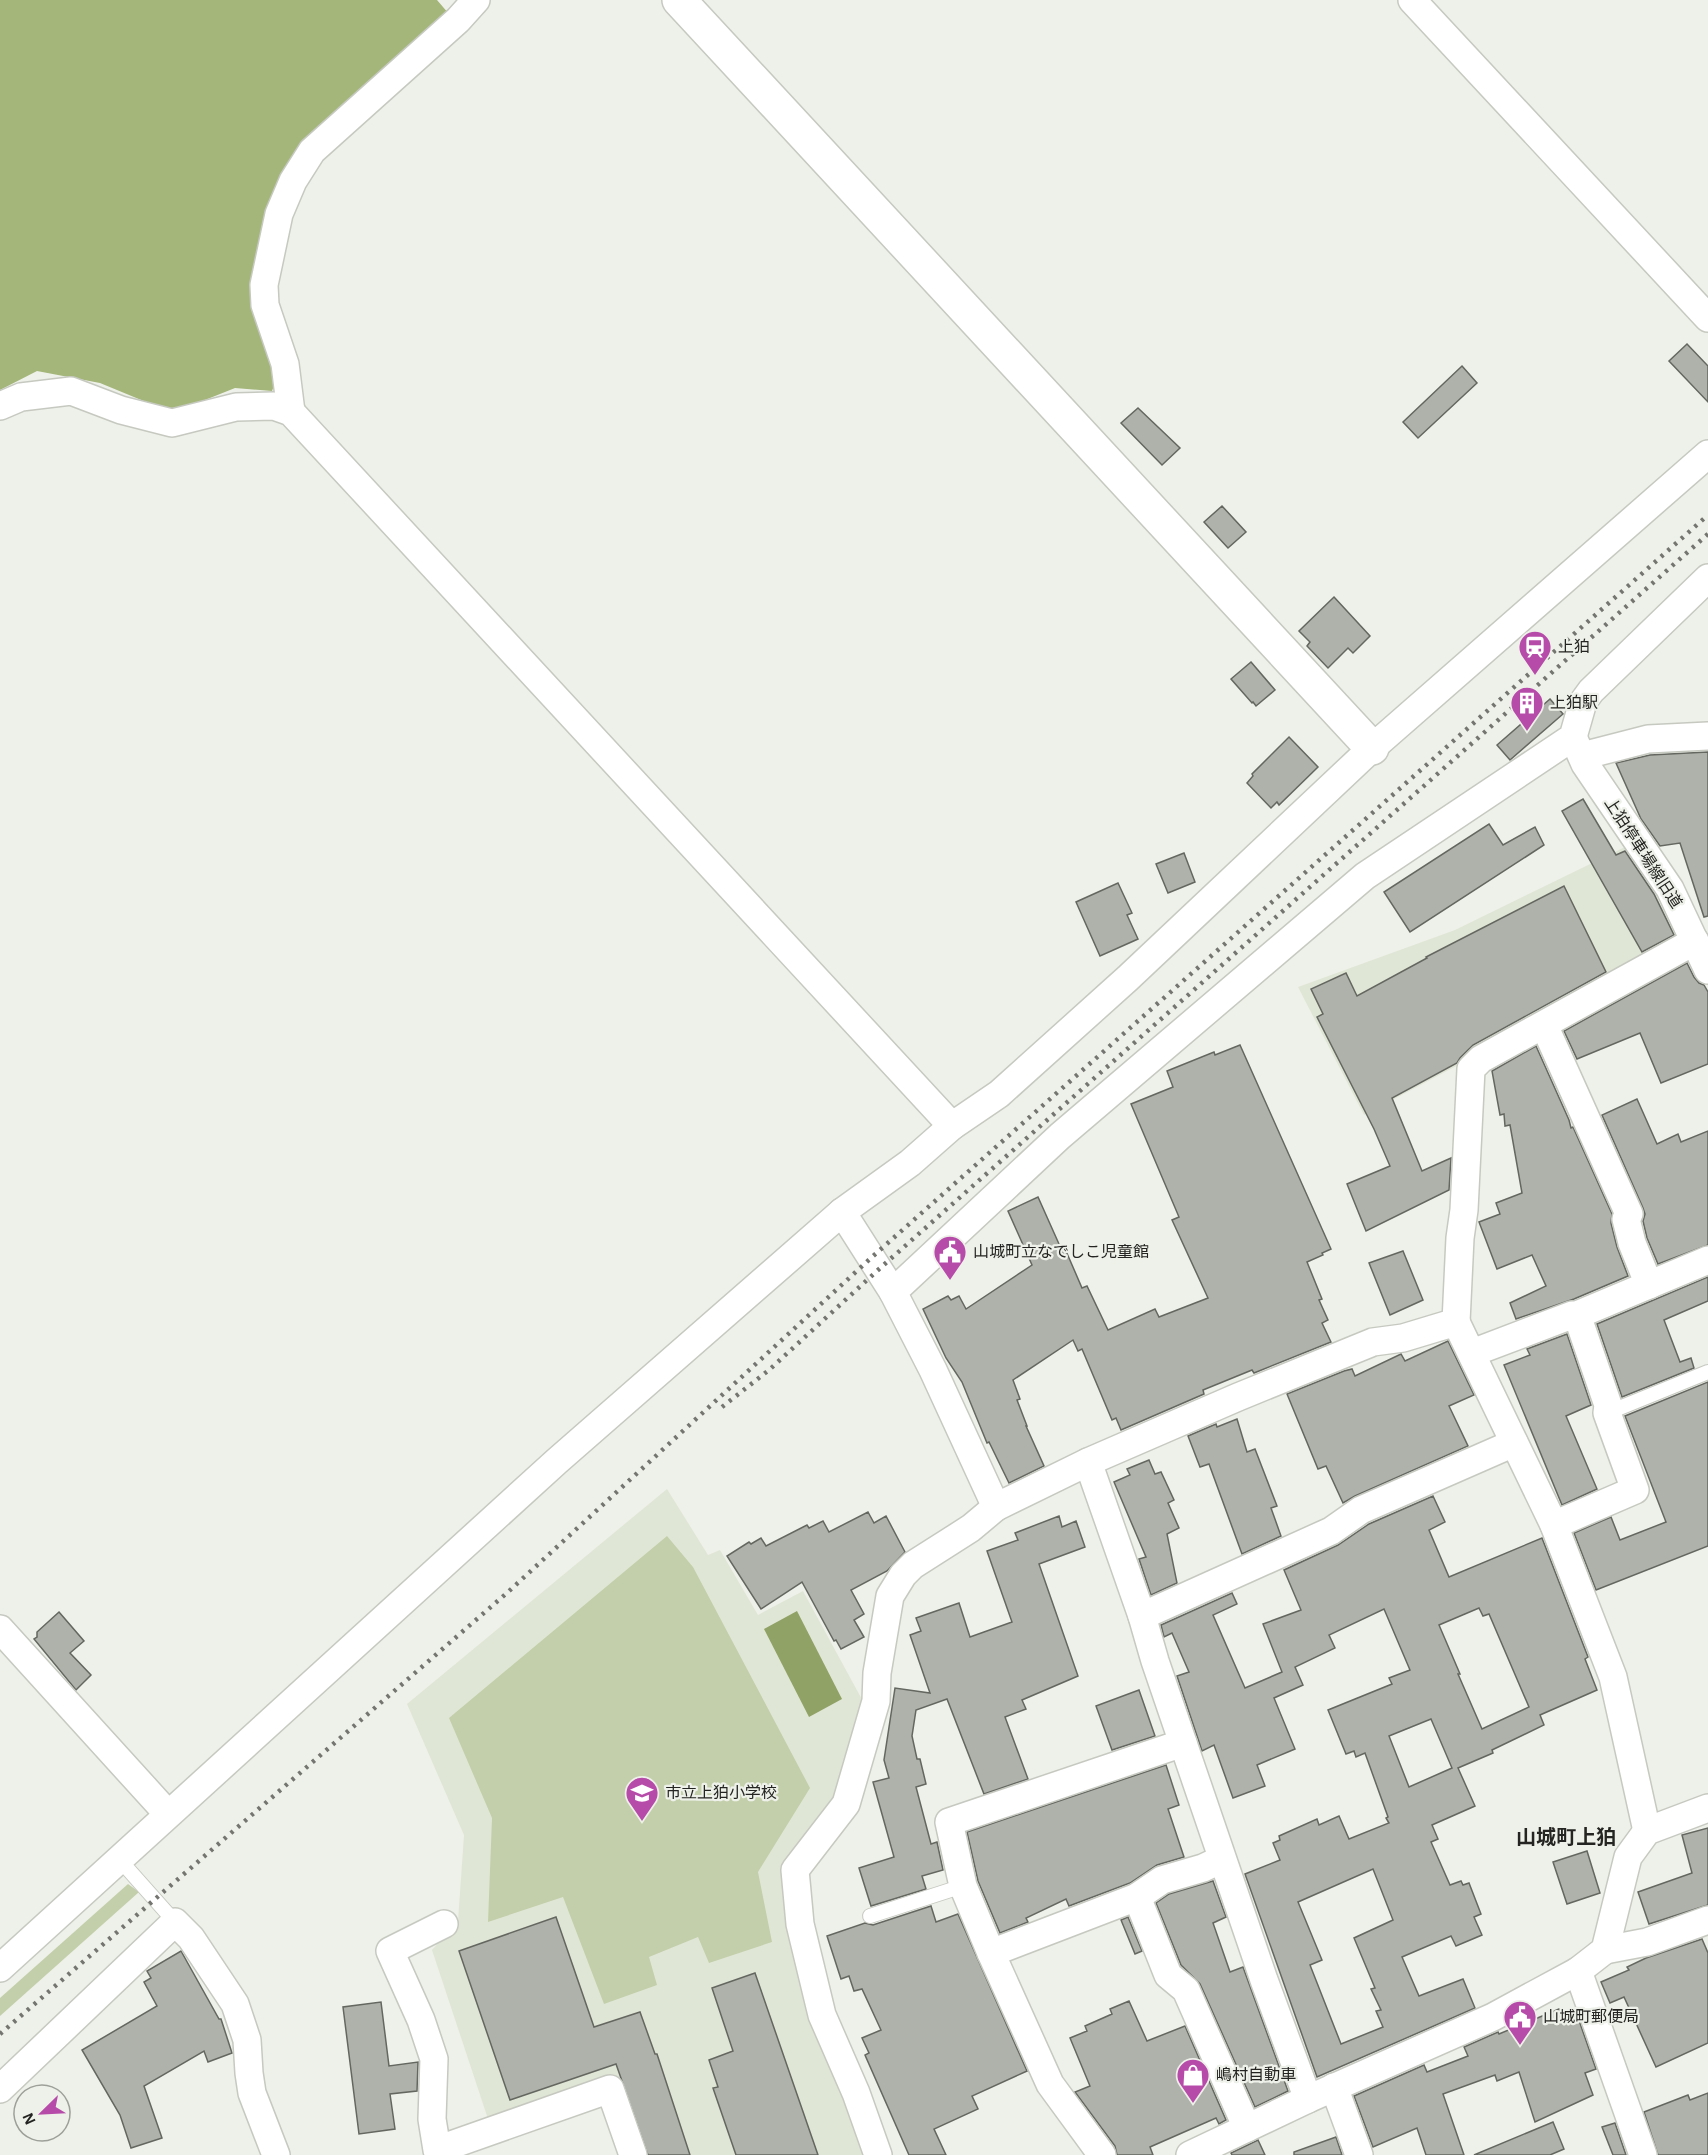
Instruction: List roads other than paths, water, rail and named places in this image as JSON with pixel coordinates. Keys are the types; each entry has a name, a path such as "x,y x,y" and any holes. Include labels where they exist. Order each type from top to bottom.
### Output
{"street":[{"path":"291,412 285,364 265,305 264,285 279,214 293,181 312,151 458,20 476,0"},
{"path":"679,0 1372,748"},
{"path":"1412,0 1708,318"},
{"path":"0,406 21,397 70,391 122,410 172,423 236,406 274,406 291,412 952,1126"},
{"path":"0,1968 557,1461 842,1212 910,1163 952,1126 999,1094 1128,978 1372,748 1708,454"},
{"path":"1578,747 1584,702 1591,691 1708,578"},
{"path":"893,1292 1060,1136 1365,876 1578,747 1648,739 1708,736"},
{"name":"上狛停車場線旧道","path":"1578,747 1585,764 1696,924 1708,970"},
{"path":"1647,1831 1613,1677 1554,1525 1456,1322 1460,1238 1464,1210 1472,1069 1480,1059 1544,1025 1696,924"},
{"path":"1544,1025 1629,1214 1626,1219 1632,1243 1649,1285"},
{"path":"842,1212 893,1292 933,1370 996,1507"},
{"path":"1472,1353 1577,1315 1708,1260"},
{"path":"1554,1525 1635,1490 1607,1413 1608,1405 1577,1315"},
{"path":"878,2155 856,2093 822,2015 800,1924 795,1870 846,1804 876,1701 877,1673 890,1596 895,1586 913,1565 971,1528 996,1507 1088,1462 1373,1342 1403,1338 1456,1322"},
{"path":"1142,1616 1331,1531 1361,1510 1514,1443"},
{"path":"1088,1462 1142,1616 1222,1859 1308,2099"},
{"path":"0,1629 168,1814"},
{"path":"1102,2155 1050,2084 963,1886 949,1822 1183,1743"},
{"path":"1605,1950 1628,1857 1647,1831 1708,1808"},
{"path":"991,1953 1137,1897 1162,1880 1203,1868 1222,1859"},
{"path":"1137,1897 1168,1975 1186,1990 1247,2128"},
{"path":"1190,2155 1334,2087 1492,2017 1578,1971 1605,1950 1647,1942 1708,1920"},
{"path":"0,2089 176,1922 191,1938 235,2004 247,2040 252,2093 276,2155"},
{"path":"444,1924 390,1951 421,2020 434,2059 432,2119 437,2150 610,2089 633,2155"},
{"path":"1578,1971 1644,2155"},
{"path":"1334,2087 1359,2155"}],"lane":[{"path":"1607,1413 1708,1372"},
{"path":"119,1859 176,1922"},
{"path":"870,1916 963,1886"}],"railway":[{"path":"0,2034 508,1592 872,1257 1708,515"},
{"path":"722,1407 769,1370 878,1270 1708,534"}],"place":[{"name":"上狛","path":"1535,676"},
{"name":"上狛駅","path":"1527,732"},
{"name":"山城町立なでしこ児童館","path":"950,1281"},
{"name":"市立上狛小学校","path":"642,1822"},
{"name":"山城町郵便局","path":"1520,2046"},
{"name":"嶋村自動車","path":"1193,2104"}],"district":[{"name":"山城町上狛","path":"1566,1838"}]}
